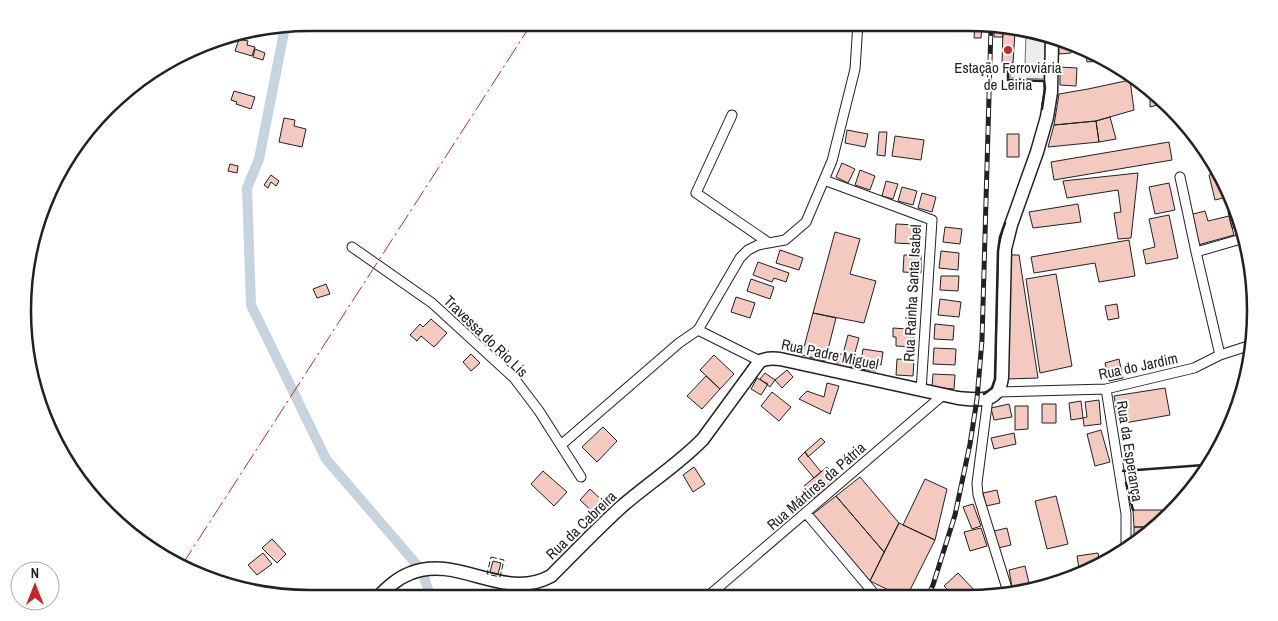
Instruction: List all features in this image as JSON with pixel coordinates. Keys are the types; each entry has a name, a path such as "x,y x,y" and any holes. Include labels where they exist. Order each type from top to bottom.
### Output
{"main road":[{"path":"994,395 1002,377 1005,249 1011,225 1044,129 1051,92 1052,45"},
{"name":"Rua Padre Miguel","path":"760,361 769,358 780,359 921,391 968,399 994,395"},
{"name":"Rua da Cabreira","path":"386,590 400,578 428,568 449,569 514,585 541,581 551,576 621,508 680,462 703,439 760,361"}],"street":[{"path":"561,445 679,343 698,330 740,258 748,250 758,244 786,240 806,222 832,161 855,69 857,31"},
{"path":"732,115 696,192 769,243"},
{"path":"1180,178 1220,355"},
{"name":"Rua Rainha Santa Isabel","path":"824,180 932,220 921,391"},
{"path":"1196,252 1237,240"},
{"name":"Travessa do Rio Lis","path":"352,247 432,303 514,378 539,411 581,476"},
{"name":"Rua Padre Miguel","path":"698,330 760,361"},
{"name":"Rua do Jardim","path":"994,395 1106,388 1194,368 1220,355 1244,347"},
{"name":"Rua da Esperança","path":"1106,388 1126,514 1126,541"},
{"name":"Rua Mártires da Pátria","path":"715,590 943,395"},
{"path":"994,395 977,489 1006,587"},
{"path":"806,513 871,590"}],"shaded area":[{"path":"1026,38 1045,42 1044,79 1010,78 1011,64 1025,65"}],"building":[{"path":"974,31 981,32 981,38 974,38"},
{"path":"994,33 1003,34 1003,37 994,37"},
{"name":"Estação Ferroviária de Leiria","path":"1003,34 1015,36 1013,63 1002,63"},
{"path":"243,40 248,41 247,45 255,47 252,56 235,51 238,41"},
{"path":"1058,47 1071,52 1071,53 1059,54"},
{"path":"255,49 265,53 263,60 253,57"},
{"path":"1060,67 1077,68 1076,86 1060,85"},
{"path":"1126,81 1131,84 1134,110 1096,121 1054,125 1059,94"},
{"path":"234,91 255,97 251,109 236,104 237,102 231,100"},
{"path":"1150,99 1157,105 1150,107"},
{"path":"1110,117 1116,139 1099,142 1096,121"},
{"path":"284,118 295,120 294,126 306,129 302,147 279,142"},
{"path":"1096,121 1099,142 1048,147 1054,125"},
{"path":"847,130 868,134 865,147 845,143"},
{"path":"879,132 887,132 885,156 877,155"},
{"path":"1007,134 1019,134 1019,157 1007,157"},
{"path":"895,136 924,140 921,160 892,156"},
{"path":"1169,142 1172,160 1054,180 1051,162"},
{"path":"842,163 855,169 848,183 836,177"},
{"path":"230,164 238,166 237,173 228,171"},
{"path":"860,170 875,176 870,190 855,185"},
{"path":"1138,173 1131,238 1118,239 1114,213 1121,212 1118,190 1067,198 1063,181"},
{"path":"1211,174 1223,198 1215,200 1209,175"},
{"path":"271,175 279,181 276,186 271,182 268,188 264,185"},
{"path":"886,181 898,184 893,199 882,196"},
{"path":"1169,183 1175,210 1155,214 1149,187"},
{"path":"902,187 917,191 913,205 898,201"},
{"path":"922,193 936,197 932,212 918,208"},
{"path":"1078,204 1081,222 1033,228 1029,212"},
{"path":"1205,211 1208,221 1229,216 1234,235 1198,245 1189,215"},
{"path":"1228,212 1232,221 1234,228 1232,228"},
{"path":"1169,215 1178,258 1146,264 1143,250 1155,247 1149,219"},
{"path":"896,224 915,225 914,244 895,243"},
{"path":"945,227 962,229 960,244 943,242"},
{"path":"835,232 860,239 850,274 876,281 864,323 813,313"},
{"path":"1129,240 1135,276 1099,282 1095,263 1034,273 1031,257"},
{"path":"780,250 803,258 799,270 776,263"},
{"path":"941,251 959,253 958,270 939,268"},
{"path":"904,255 921,255 921,273 903,272"},
{"path":"1011,255 1019,255 1038,378 1006,379"},
{"path":"758,262 789,273 786,282 774,278 772,282 753,275"},
{"path":"1056,274 1072,366 1040,373 1026,279"},
{"path":"941,276 959,276 958,291 940,290"},
{"path":"751,279 774,287 770,299 747,291"},
{"path":"326,284 330,294 317,298 313,289"},
{"path":"736,297 755,303 750,318 731,312"},
{"path":"940,299 961,302 959,317 938,315"},
{"path":"1117,304 1119,318 1108,320 1105,306"},
{"path":"813,313 836,318 825,361 802,355"},
{"path":"431,319 447,333 434,347 421,336 417,341 410,335 420,324 423,327"},
{"path":"935,324 954,326 953,340 934,339"},
{"path":"893,328 908,329 908,333 914,334 913,347 896,346"},
{"path":"848,335 859,338 850,371 836,367 840,354 843,354"},
{"path":"934,348 956,349 955,365 933,364"},
{"path":"863,349 883,352 881,365 877,364 876,371 860,369"},
{"path":"471,354 480,363 471,371 463,362"},
{"path":"714,355 734,374 720,389 700,370"},
{"path":"897,359 914,360 913,376 896,375"},
{"path":"1119,359 1123,378 1109,381 1105,363"},
{"path":"787,370 793,377 782,388 775,380"},
{"path":"765,373 775,380 770,387 760,379"},
{"path":"933,374 955,375 954,389 932,387"},
{"path":"706,376 720,389 702,409 687,396"},
{"path":"757,378 768,384 761,395 751,389"},
{"path":"827,383 839,386 830,414 799,399 807,391 824,397"},
{"path":"1165,388 1170,415 1119,424 1114,396"},
{"path":"772,392 791,407 779,421 761,406"},
{"path":"1099,400 1101,424 1084,426 1083,418 1087,417 1085,402"},
{"path":"1081,401 1083,418 1071,420 1069,403"},
{"path":"1009,404 1012,417 994,420 991,408"},
{"path":"1042,404 1056,404 1056,423 1042,423"},
{"path":"1015,406 1028,406 1028,429 1015,430"},
{"path":"603,427 617,441 597,462 582,447"},
{"path":"1101,430 1110,462 1095,466 1087,434"},
{"path":"1014,433 1016,444 994,449 991,438"},
{"path":"821,438 825,442 808,457 805,452"},
{"path":"805,452 821,472 814,478 798,459"},
{"path":"694,467 705,484 693,492 683,475"},
{"path":"827,467 837,480 814,498 804,486"},
{"path":"543,471 567,492 554,506 531,484"},
{"path":"860,477 899,523 884,552 836,496"},
{"path":"925,479 947,489 935,540 903,525"},
{"path":"590,489 607,505 597,516 580,500"},
{"path":"997,490 1000,503 986,506 983,493"},
{"path":"836,496 884,552 870,581 813,514"},
{"path":"1056,496 1068,544 1047,549 1035,501"},
{"path":"973,504 981,526 972,529 963,507"},
{"path":"1133,510 1162,510 1143,527 1134,527"},
{"path":"899,523 935,540 910,590 889,590 870,581"},
{"path":"1134,527 1143,527 1137,532 1134,534"},
{"path":"981,528 987,546 970,551 964,532"},
{"path":"1007,528 1011,545 998,548 994,531"},
{"path":"272,539 286,554 277,563 262,548"},
{"path":"263,553 272,564 257,575 248,565"},
{"path":"1098,553 1099,557 1079,566 1077,556"},
{"path":"493,561 501,563 498,574 490,572"},
{"path":"1025,566 1029,582 1012,586 1009,570"},
{"path":"958,573 974,590 948,590 944,586"}],"waterway":[{"path":"284,33 259,159 247,188 251,305 326,459 418,566"},
{"path":"423,574 428,590"}],"railway":[{"path":"931,590 955,515 970,444 977,399 982,340 991,33"}],"fence":[{"path":"491,557 504,560 500,577 487,574 491,557"}],"wall":[{"path":"1008,65 1008,80 1044,81 1042,109"},
{"path":"984,394 992,388 995,379 998,251 1005,223"},
{"path":"1123,471 1200,465"},
{"path":"1126,483 1133,510"}],"power":[{"path":"185,560 527,31"}],"place":[{"name":"Estação Ferroviária de Leiria","path":"1008,50"}]}
